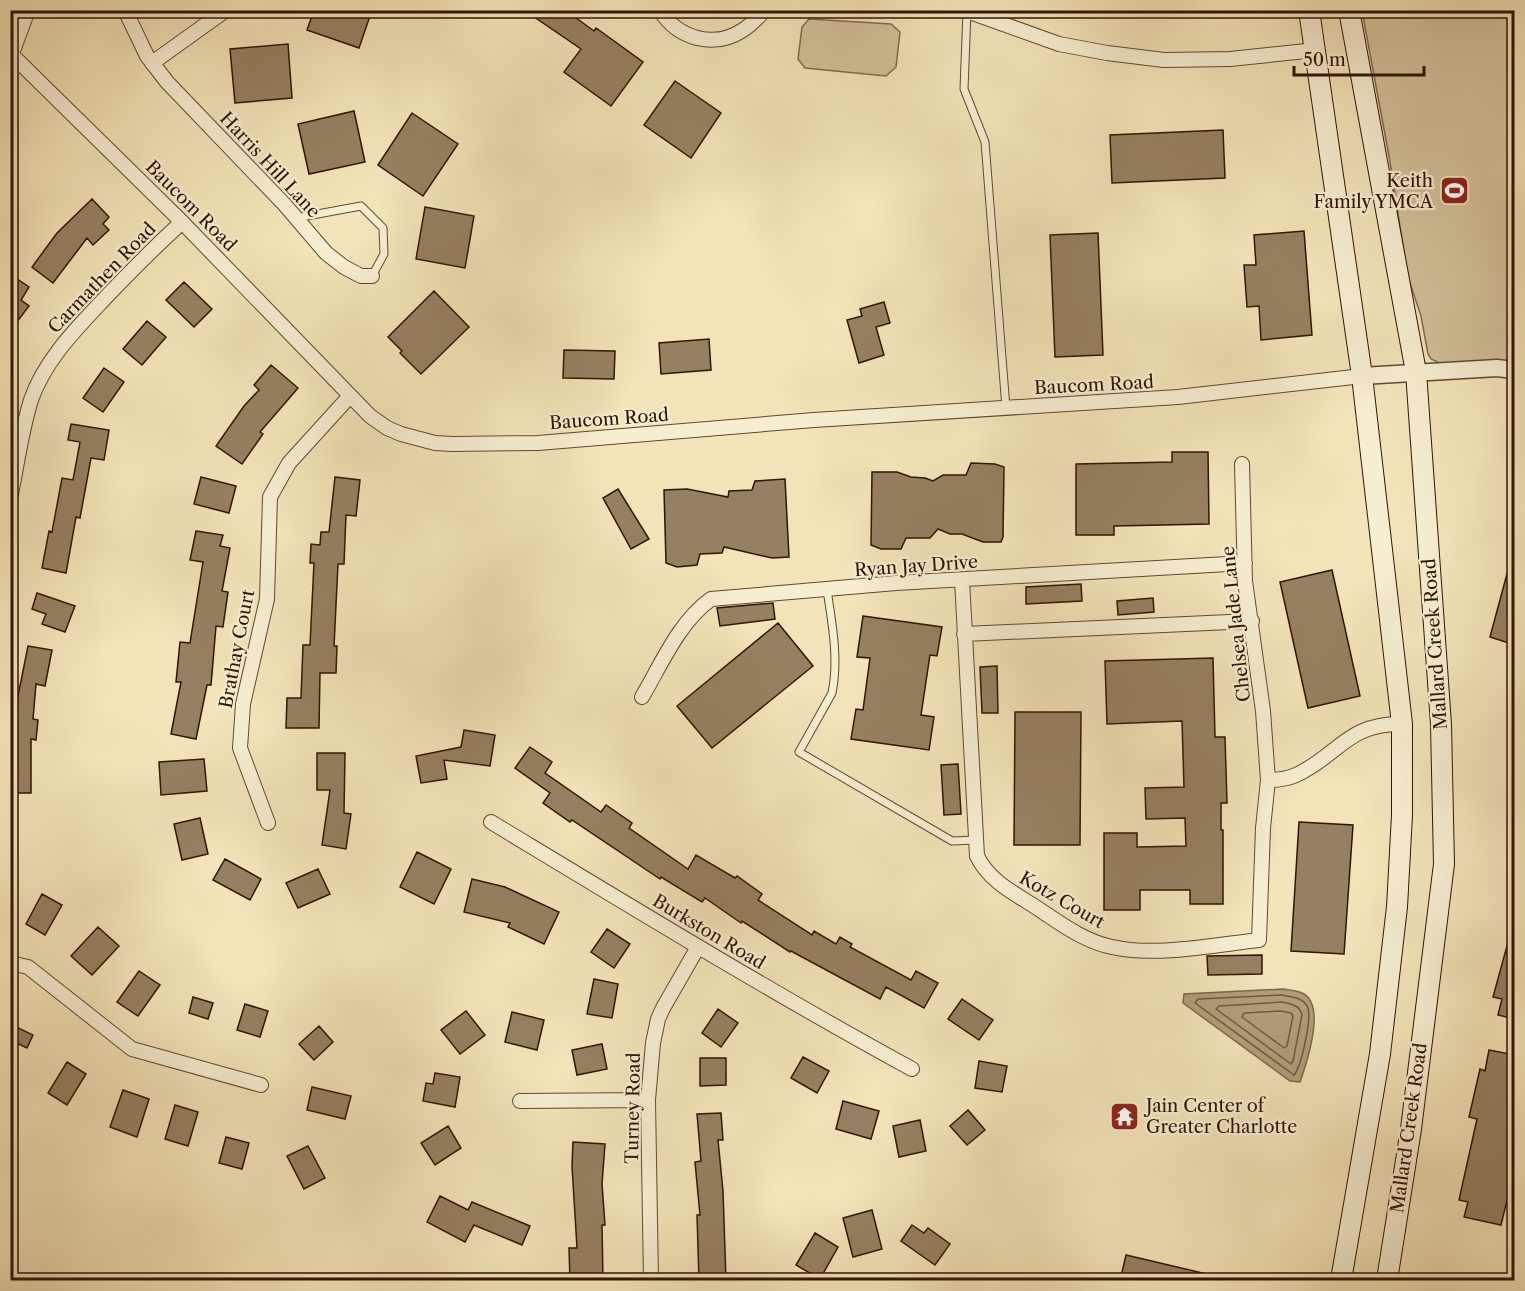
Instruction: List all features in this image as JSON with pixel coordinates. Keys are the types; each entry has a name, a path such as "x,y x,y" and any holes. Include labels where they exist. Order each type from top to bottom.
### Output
{"main road":[{"path":"1309,10 1362,376 1402,724 1402,815 1397,907 1380,1054 1341,1281"},
{"name":"Mallard Creek Road","path":"1346,14 1416,372 1441,724 1444,864 1411,1129 1387,1281"}],"street":[{"path":"12,57 28,10"},
{"name":"Harris Hill Lane","path":"125,10 152,63 167,82 296,218 326,253 344,267 361,276 372,276"},
{"path":"152,63 226,10"},
{"path":"660,10 666,21 681,33 701,40 718,40 728,38 744,29 765,10"},
{"path":"966,11 1059,44 1164,60 1230,59 1316,50"},
{"name":"Baucom Road","path":"12,57 182,222 349,397 387,428 435,443 538,443 813,420 1178,398 1362,376"},
{"name":"Carmathen Road","path":"10,499 26,418 43,374 57,352 79,326 182,222"},
{"path":"1362,376 1497,368 1515,370"},
{"name":"Brathay Court","path":"268,823 240,748 243,704 267,598 270,497 289,463 349,397"},
{"name":"Chelsea Jade Lane","path":"1242,464 1245,581 1263,711 1268,780"},
{"name":"Ryan Jay Drive","path":"642,698 681,630 696,610 711,599 896,583 1245,563"},
{"name":"Kotz Court","path":"962,580 977,856 984,870 1002,885 1064,925 1094,941 1112,947 1136,950 1177,949 1259,940 1263,828 1268,780"},
{"path":"964,634 1252,621"},
{"path":"1268,780 1296,775 1353,735 1371,727 1402,724"},
{"name":"Burkston Road","path":"490,822 698,947 912,1069"},
{"name":"Turney Road","path":"651,1281 648,1100 652,1043 658,1019 698,947"},
{"path":"10,963 28,967 132,1049 261,1085"},
{"path":"520,1101 648,1100"}],"lane":[{"path":"966,11 964,89 985,142 1006,408"},
{"path":"296,218 361,206 383,228 384,254 372,276"},
{"path":"827,590 834,632 835,682 832,693 799,752 952,841 976,840"}],"shaded area":[{"name":"Keith Family YMCA","path":"1362,11 1514,11 1514,363 1442,364 1431,359 1428,354 1421,316 1408,277 1389,156"},
{"path":"809,19 891,24 900,32 896,67 886,76 805,68 798,59 802,27"}],"water":[{"path":"1283,989 1302,993 1309,999 1313,1009 1313,1034 1300,1082 1290,1081 1183,1003 1184,994"}],"building":[{"path":"314,10 372,10 359,48 307,30"},
{"path":"524,10 565,10 594,31 596,28 643,62 611,106 564,72 581,49"},
{"path":"288,44 292,98 235,103 230,49"},
{"path":"675,81 721,113 691,158 644,125"},
{"path":"354,111 365,162 309,174 298,124"},
{"path":"412,113 458,144 423,196 378,165"},
{"path":"1223,130 1225,178 1112,183 1110,135"},
{"path":"92,199 109,217 103,224 109,230 93,245 87,238 53,283 32,267 57,233"},
{"path":"425,207 474,216 465,268 416,259"},
{"path":"1304,231 1312,335 1261,340 1259,306 1247,307 1244,265 1256,265 1254,235"},
{"path":"1098,233 1103,355 1055,357 1050,235"},
{"path":"10,274 29,287 21,300 29,306 10,331"},
{"path":"184,282 212,309 194,327 166,300"},
{"path":"434,291 469,327 421,374 388,337"},
{"path":"884,302 890,323 876,327 884,355 859,363 847,320 862,316 860,309"},
{"path":"147,321 166,337 142,365 123,349"},
{"path":"709,339 711,370 661,374 659,343"},
{"path":"564,350 615,351 614,379 563,378"},
{"path":"271,365 298,388 260,432 263,434 242,464 216,446 244,406 259,390 254,385"},
{"path":"104,368 124,382 103,412 83,398"},
{"path":"71,424 109,430 104,460 91,458 80,518 76,517 66,573 42,568 49,531 52,532 62,478 73,480 80,442 68,440"},
{"path":"1172,452 1208,452 1209,524 1114,526 1114,535 1076,535 1076,464 1172,462"},
{"path":"971,463 995,464 1004,467 1001,542 983,542 962,534 950,534 938,529 930,538 906,538 901,549 881,549 871,545 872,472 897,472 933,481 943,475 966,475"},
{"path":"201,477 236,486 229,513 194,504"},
{"path":"335,477 360,480 356,516 346,515 344,564 338,564 334,646 337,646 336,673 320,673 319,728 286,728 287,698 301,698 303,645 310,645 314,563 310,563 311,544 320,545 321,532 329,532"},
{"path":"785,479 789,557 772,558 724,547 722,553 700,554 697,565 677,567 666,563 664,490 687,489 728,497 729,491 752,490 755,481"},
{"path":"618,489 649,539 631,549 603,498"},
{"path":"196,531 223,535 220,546 230,548 222,591 228,592 223,627 216,626 211,685 207,685 196,739 171,734 181,682 176,682 180,642 190,643 203,562 190,560"},
{"path":"1511,559 1515,560 1515,645 1490,637"},
{"path":"1332,570 1360,696 1308,708 1280,582"},
{"path":"1081,584 1082,601 1026,604 1026,587"},
{"path":"37,593 75,606 65,632 42,624 46,614 32,609"},
{"path":"1153,598 1154,612 1118,615 1117,601"},
{"path":"773,603 775,619 720,626 717,608"},
{"path":"863,616 942,627 937,656 930,655 921,715 934,717 929,750 851,739 856,709 863,710 870,658 857,657"},
{"path":"778,623 813,666 712,748 677,706"},
{"path":"28,646 52,650 45,686 36,684 33,719 38,720 36,740 31,739 31,793 10,793 10,771 17,771 17,738 10,737 14,700 17,701"},
{"path":"1213,658 1215,737 1225,737 1227,803 1221,803 1223,904 1190,904 1190,890 1140,890 1140,910 1104,910 1104,833 1137,833 1137,847 1186,846 1185,818 1146,819 1145,788 1184,787 1182,721 1107,724 1105,661"},
{"path":"997,666 998,713 982,713 980,667"},
{"path":"1015,712 1081,712 1080,845 1014,845"},
{"path":"464,730 495,735 490,766 444,760 447,779 421,783 416,756 461,747"},
{"path":"530,747 552,762 545,773 601,812 606,805 632,823 629,828 688,869 696,855 735,878 737,876 762,894 758,900 812,935 814,931 836,944 840,937 852,944 850,947 911,980 916,971 938,983 924,1008 886,987 880,999 790,952 705,898 702,902 661,877 660,879 572,820 570,822 543,803 550,793 515,768"},
{"path":"317,753 345,753 344,813 351,814 346,849 322,845 330,790 317,790"},
{"path":"204,759 207,791 161,795 159,762"},
{"path":"958,764 961,814 944,815 941,765"},
{"path":"200,818 208,854 182,860 174,824"},
{"path":"1299,822 1353,825 1344,954 1291,951"},
{"path":"417,852 451,869 434,904 400,887"},
{"path":"225,859 261,879 250,900 213,880"},
{"path":"318,869 330,894 298,908 286,883"},
{"path":"472,879 505,887 559,912 544,944 508,927 510,923 464,912"},
{"path":"42,894 62,905 45,935 26,924"},
{"path":"98,927 119,946 92,975 71,956"},
{"path":"607,929 630,944 614,968 591,952"},
{"path":"1510,935 1515,935 1515,1019 1498,1015 1502,999 1493,997"},
{"path":"1262,955 1262,974 1208,975 1207,956"},
{"path":"139,971 160,985 138,1016 117,1002"},
{"path":"594,979 618,984 612,1018 587,1014"},
{"path":"193,997 213,1003 208,1019 189,1013"},
{"path":"962,999 993,1020 979,1040 948,1019"},
{"path":"245,1004 268,1011 260,1037 237,1030"},
{"path":"718,1009 738,1023 721,1047 702,1033"},
{"path":"466,1011 485,1035 460,1054 441,1030"},
{"path":"512,1012 544,1020 537,1050 505,1042"},
{"path":"10,1024 33,1035 27,1048 10,1040"},
{"path":"319,1026 333,1042 314,1060 299,1044"},
{"path":"602,1044 607,1069 577,1075 572,1050"},
{"path":"1489,1050 1515,1055 1515,1167 1501,1225 1464,1217 1468,1202 1459,1200 1477,1119 1469,1117 1480,1069 1485,1071"},
{"path":"803,1057 829,1071 817,1093 791,1078"},
{"path":"700,1058 726,1058 726,1085 700,1086"},
{"path":"979,1061 1007,1066 1002,1092 975,1088"},
{"path":"67,1062 86,1074 67,1105 48,1093"},
{"path":"435,1073 460,1077 455,1107 423,1101 426,1083 433,1084"},
{"path":"312,1087 351,1096 345,1119 307,1110"},
{"path":"123,1090 149,1099 137,1137 110,1127"},
{"path":"843,1101 879,1111 871,1139 836,1129"},
{"path":"175,1105 198,1112 188,1146 165,1139"},
{"path":"968,1110 985,1130 967,1145 950,1126"},
{"path":"721,1113 723,1140 718,1140 723,1191 726,1281 699,1281 697,1215 700,1215 695,1162 701,1161 697,1114"},
{"path":"920,1120 926,1151 899,1157 893,1126"},
{"path":"448,1126 461,1148 435,1165 421,1143"},
{"path":"226,1137 249,1143 242,1169 219,1163"},
{"path":"573,1142 605,1144 602,1184 605,1225 602,1225 603,1280 570,1281 569,1248 577,1248 572,1166"},
{"path":"308,1146 325,1178 304,1189 287,1156"},
{"path":"440,1196 468,1210 472,1202 530,1226 522,1245 474,1225 465,1242 427,1222"},
{"path":"872,1210 882,1249 853,1257 843,1218"},
{"path":"912,1225 924,1233 928,1228 950,1244 935,1265 901,1241"},
{"path":"815,1233 838,1247 820,1279 796,1265"},
{"path":"1126,1255 1211,1275 1210,1281 1120,1281"}],"place":[{"name":"Keith Family YMCA","path":"1454,191"},
{"name":"Jain Center of Greater Charlotte","path":"1125,1116"}]}
